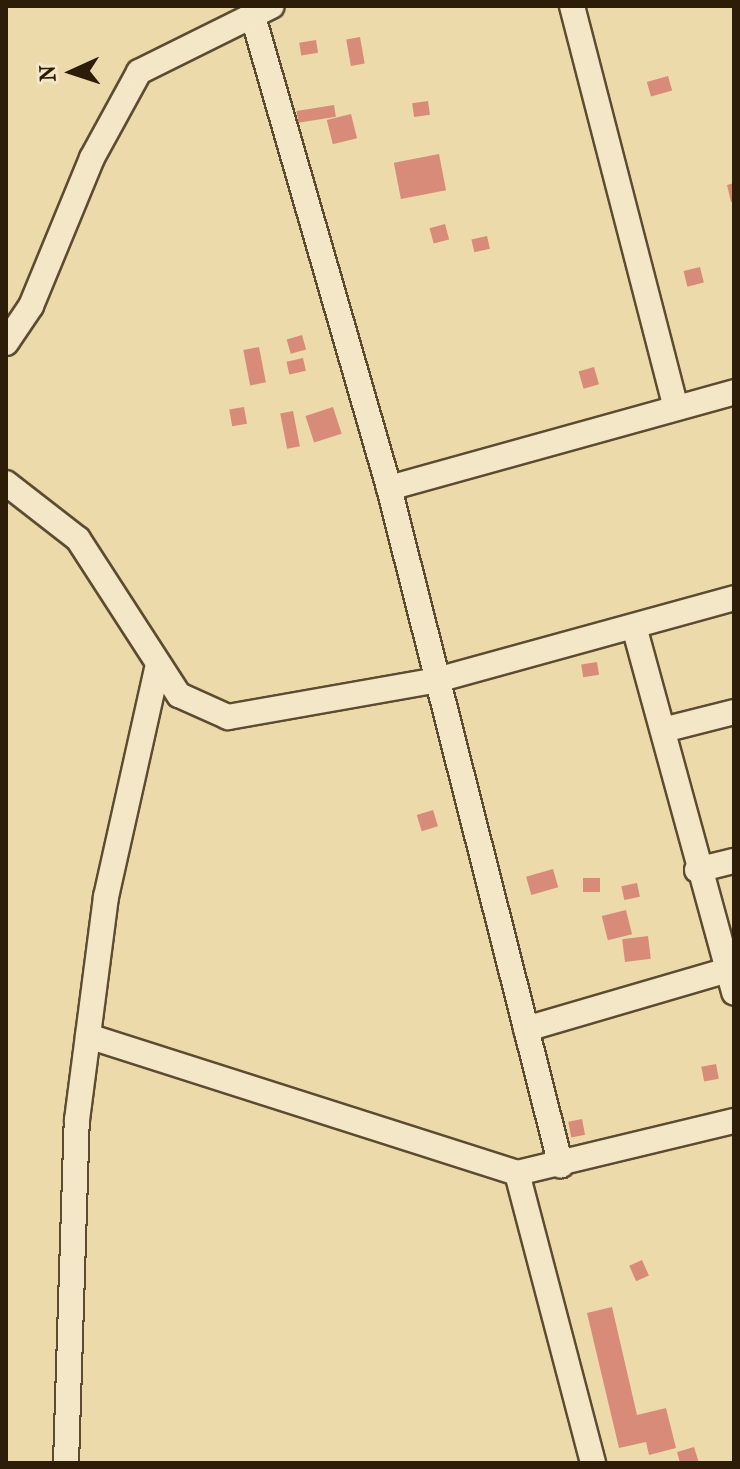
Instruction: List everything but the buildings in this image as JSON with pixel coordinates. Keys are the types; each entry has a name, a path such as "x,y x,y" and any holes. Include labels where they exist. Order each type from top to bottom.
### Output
{"street":[{"path":"572,6 676,408"},
{"path":"6,343 31,306 92,158 139,72 262,9 389,488 561,1166"},
{"path":"389,488 734,392"},
{"path":"6,483 78,539 157,669 179,695 228,717 437,680 635,630 734,598"},
{"path":"526,1029 732,977 697,870 635,630"},
{"path":"66,1463 77,1120 106,897 157,669"},
{"path":"663,730 734,712"},
{"path":"697,870 734,861"},
{"path":"88,1036 517,1173 561,1166 734,1121"},
{"path":"517,1173 593,1463"}]}
